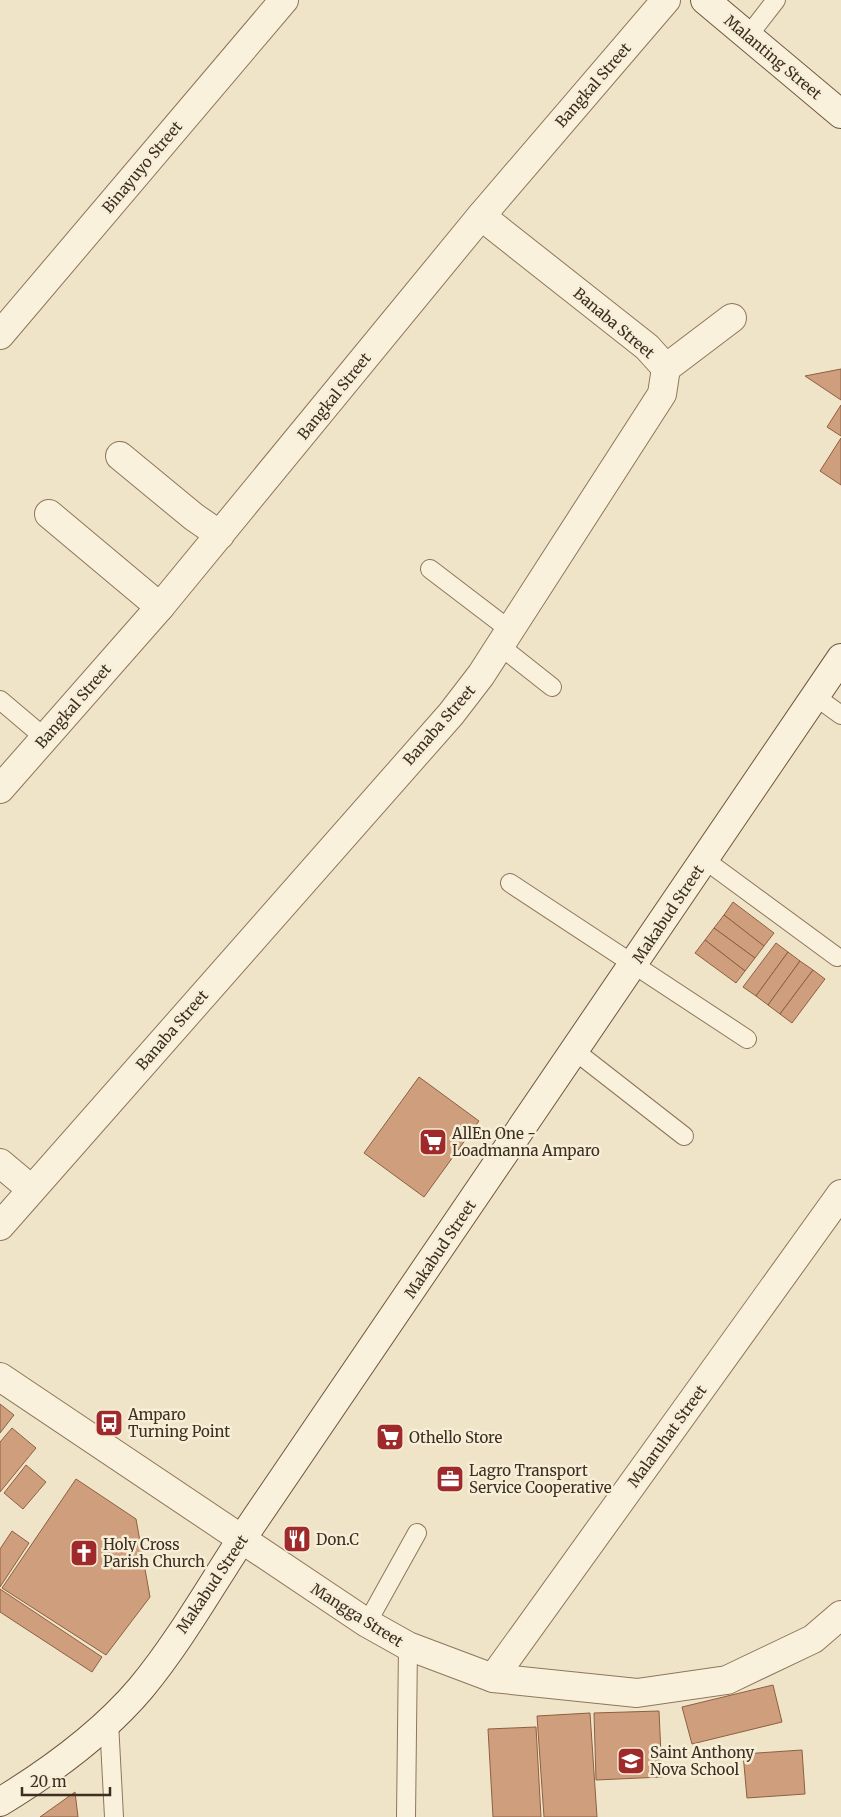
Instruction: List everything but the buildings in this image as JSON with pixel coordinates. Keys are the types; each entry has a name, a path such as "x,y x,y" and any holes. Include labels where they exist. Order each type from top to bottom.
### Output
{"street":[{"name":"Binayuyo Street","path":"0,335 284,0"},
{"name":"Bangkal Street","path":"0,789 160,607 481,216 666,0"},
{"name":"Malanting Street","path":"705,0 841,114"},
{"name":"Banaba Street","path":"0,1226 451,714 482,675 662,394 666,368 647,348 481,216"},
{"path":"666,368 732,318"},
{"path":"120,456 194,517 220,535"},
{"path":"50,514 160,607"},
{"name":"Makabud Street","path":"0,1802 33,1782 67,1757 109,1722 141,1688 841,658"},
{"path":"0,1163 31,1189"},
{"name":"Malaruhat Street","path":"493,1678 841,1194"},
{"name":"Mangga Street","path":"0,1378 367,1623 408,1646 493,1678 637,1692 727,1680 813,1639 841,1615"}],"lane":[{"path":"748,36 776,0"},
{"path":"430,569 505,638 552,686"},
{"path":"816,697 841,715"},
{"path":"0,700 45,738"},
{"path":"705,860 838,957"},
{"path":"510,884 747,1038"},
{"path":"575,1051 684,1136"},
{"path":"367,1623 417,1533"},
{"path":"406,1817 408,1646"},
{"path":"109,1722 114,1817"}],"place":[{"name":"AllEn One - Loadmanna Amparo","path":"433,1142"},
{"name":"Amparo Turning Point","path":"109,1423"},
{"name":"Othello Store","path":"390,1437"},
{"name":"Lagro Transport Service Cooperative","path":"450,1479"},
{"name":"Don.C","path":"297,1539"},
{"name":"Holy Cross Parish Church","path":"84,1553"},
{"name":"Saint Anthony Nova School","path":"631,1761"}]}
